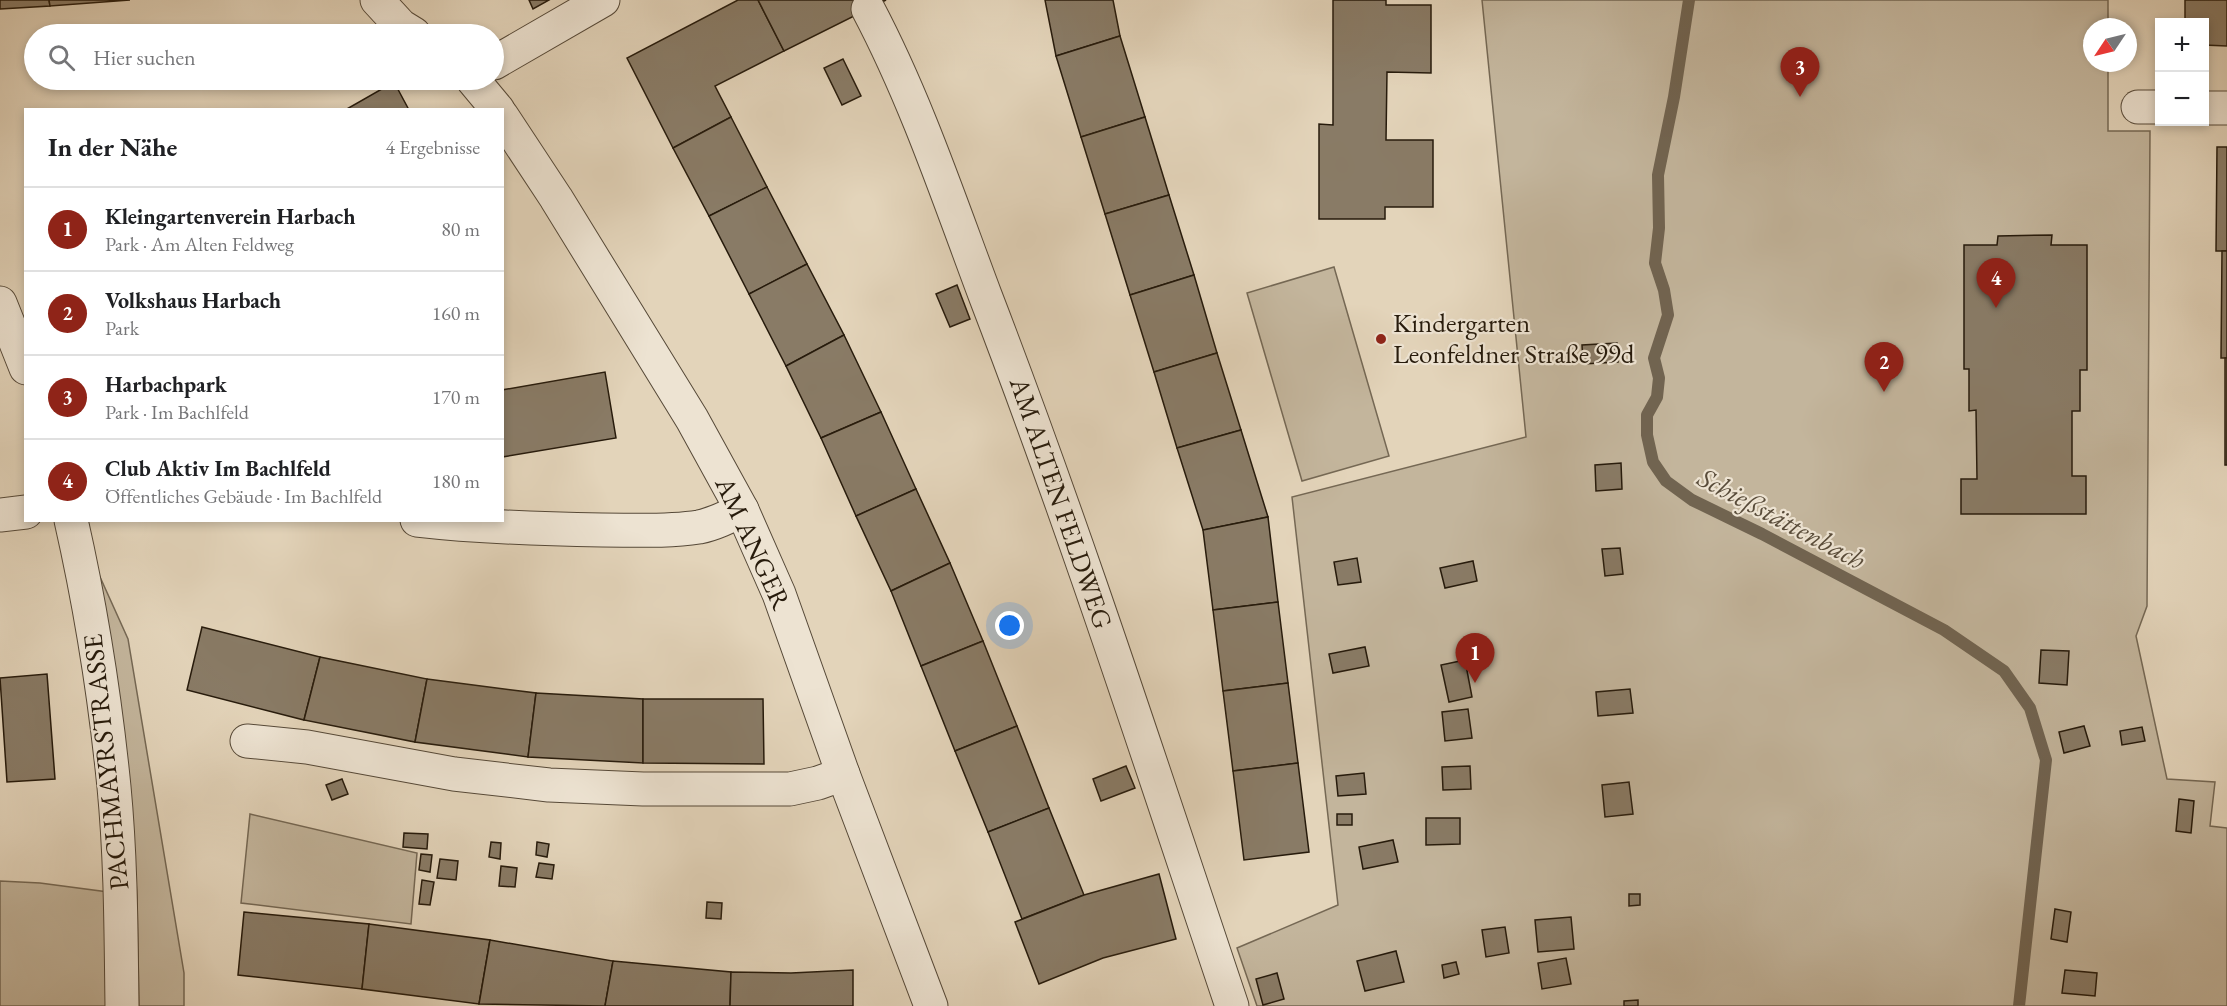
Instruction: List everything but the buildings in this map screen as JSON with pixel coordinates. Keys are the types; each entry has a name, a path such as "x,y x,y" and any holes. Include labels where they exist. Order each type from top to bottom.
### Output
{"street":[{"path":"377,0 399,24"},
{"path":"504,57 603,0"},
{"name":"AM ALTEN FELDWEG","path":"868,9 911,102 1015,372 1121,674 1232,1006"},
{"path":"481,90 496,108"},
{"path":"2209,108 2227,108"},
{"name":"AM ANGER","path":"508,137 692,420 742,510 779,594 843,774 931,1006"},
{"path":"11,309 24,360"},
{"path":"448,522 558,529 664,530 700,527 742,510"},
{"path":"0,515 24,512"},
{"name":"PACHMAYRSTRASSE","path":"71,522 83,574 102,688 114,788 121,901 123,1006"},
{"path":"247,741 307,747 454,774 549,785 643,789 790,789 818,783 843,774"}],"shaded area":[{"path":"1482,0 2108,0 2108,18 2083,18 2083,72 2108,72 2108,131 2150,131 2147,606 2136,636 2167,779 2215,782 2210,826 2227,828 2227,1006 1257,1006 1237,948 1338,905 1292,497 1526,437"},
{"path":"1334,267 1389,456 1302,481 1247,293"},
{"path":"96,568 128,639 184,973 184,1006 139,1006 137,896 131,808"},
{"path":"250,814 417,853 411,924 241,903"},
{"path":"0,881 40,883 108,892 111,1006 0,1006"}],"waterway":[{"name":"Schießstättenbach","path":"1689,0 1674,97 1658,175 1659,228 1655,263 1664,290 1668,315 1654,358 1659,378 1657,397 1647,415 1647,435 1653,462 1666,481 1692,500 1762,534 1944,630 2004,671 2030,708 2046,760 2019,1006"}],"place":[{"name":"Harbachpark","path":"1800,97"},
{"name":"Club Aktiv Im Bachlfeld","path":"1996,308"},
{"name":"Kindergarten Leonfeldner Straße 99d","path":"1381,339"},
{"name":"Volkshaus Harbach","path":"1884,392"},
{"name":"Kleingartenverein Harbach","path":"1475,683"}]}
